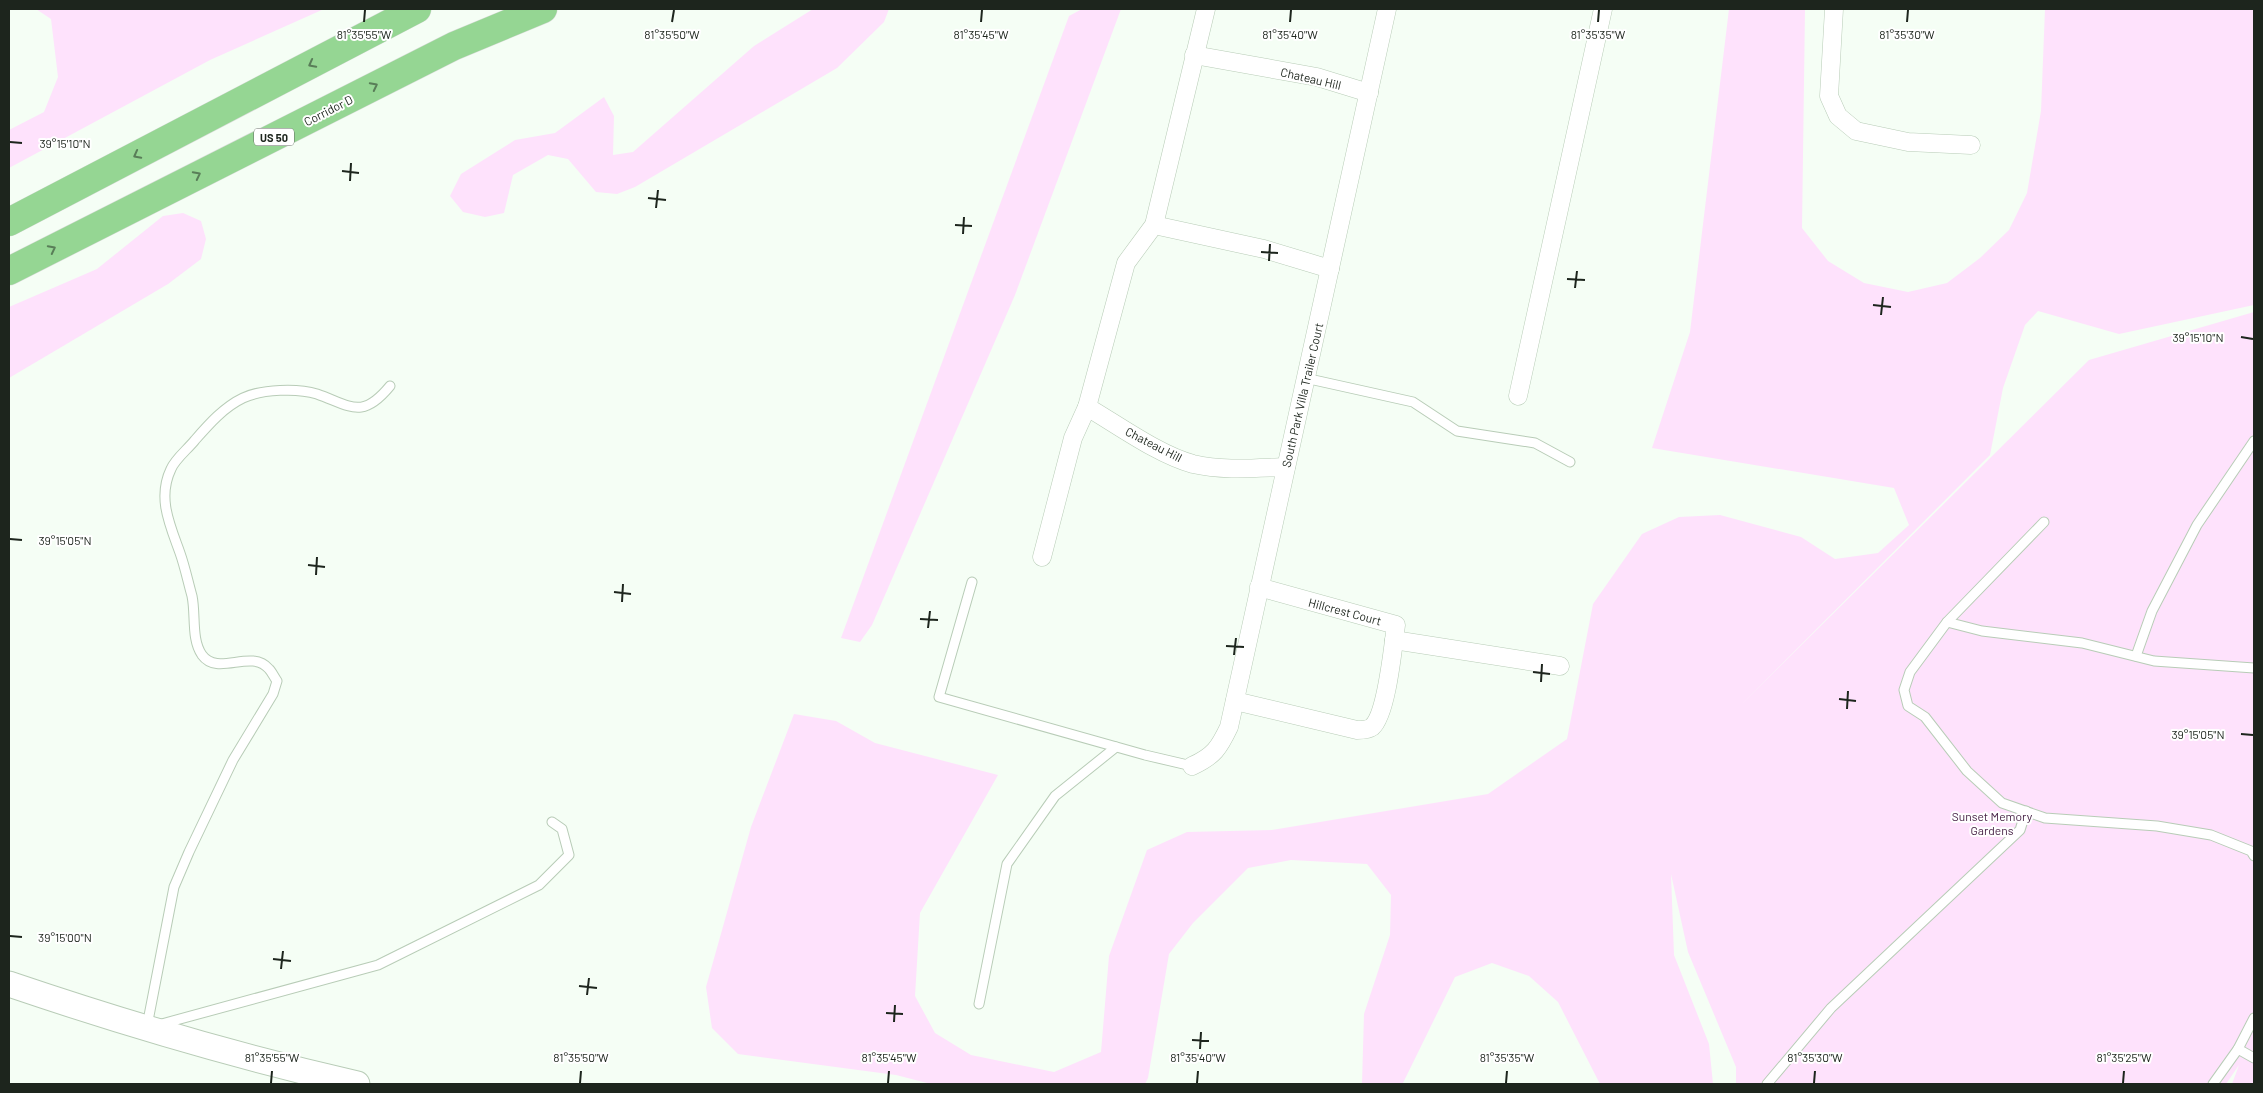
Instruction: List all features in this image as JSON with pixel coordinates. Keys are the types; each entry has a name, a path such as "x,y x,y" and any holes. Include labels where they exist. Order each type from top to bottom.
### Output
{"highway":[{"path":"9,222 417,9"},
{"name":"Corridor D","path":"9,271 454,46 543,9"}],"main road":[{"path":"9,984 146,1029 254,1060 357,1084"}],"street":[{"path":"1042,557 1074,438 1087,407 1126,263 1154,225 1206,9"},
{"name":"South Park Villa Trailer Court","path":"1192,766 1208,759 1220,748 1230,727 1259,587 1387,9"},
{"path":"1518,396 1603,9"},
{"path":"1834,9 1829,96 1838,116 1856,131 1908,142 1970,145"},
{"name":"Chateau Hill","path":"1194,55 1317,77 1369,93"},
{"path":"1154,225 1264,248 1330,268"},
{"name":"Chateau Hill","path":"1087,407 1154,447 1192,463 1229,470 1286,467"},
{"name":"Hillcrest Court","path":"1259,587 1396,625 1394,640"},
{"path":"1235,701 1357,730 1370,728 1376,722 1386,690 1394,640 1560,666"}],"lane":[{"path":"1305,378 1413,402 1457,431 1535,443 1570,462"},
{"path":"390,386 378,400 362,407 350,408 315,394 306,393 270,390 243,398 216,417 171,468 165,491 166,516 180,554 189,587 193,603 197,641 203,656 218,665 244,660 259,662 268,668 277,681 273,694 233,760 174,887 146,1029 378,965 539,885 569,855 562,829 552,822"},
{"path":"2136,656 2152,610 2197,525 2254,441"},
{"path":"2044,522 1947,622 1910,672 1904,690 1908,706 1924,717 1967,771 2002,803 2045,818 2157,826 2211,835 2253,852"},
{"path":"972,582 939,697 1116,747 1192,766"},
{"path":"1947,622 1982,631 2082,643 2154,661 2254,668"},
{"path":"978,1004 1007,864 1055,796 1116,747"},
{"path":"1767,1084 1831,1008 2020,830 2026,811"},
{"path":"2213,1084 2238,1049 2254,1018"},
{"path":"2238,1049 2254,1058"}],"green space":[{"path":"36,9 324,9 210,60 9,168 9,130 44,112 58,77 51,19"},
{"path":"813,9 889,9 884,22 837,68 635,187 617,194 596,192 568,159 548,155 513,175 504,213 485,217 463,212 450,196 461,174 515,140 555,133 604,97 614,116 613,155 633,152 754,46"},
{"path":"1082,9 1121,9 1015,295 872,625 860,642 841,638 1069,16"},
{"name":"Sunset Memory Gardens","path":"1729,9 1805,9 1802,228 1828,261 1864,283 1908,292 1947,283 1980,258 2009,230 2027,193 2041,111 2045,9 2254,9 2254,305 2119,334 2038,311 2025,325 2003,388 1990,455 1742,704 2089,360 2254,312 2254,1084 2232,1084 2239,1065 2226,1084 1736,1084 1736,1067 1688,952 1671,874 1674,955 1709,1044 1713,1084 1600,1084 1558,1002 1529,976 1492,963 1455,977 1403,1083 1362,1084 1364,1014 1390,935 1391,895 1367,864 1291,860 1248,868 1193,923 1169,954 1148,1078 1145,1084 931,1084 896,1075 738,1054 712,1028 706,987 751,827 794,714 836,721 875,743 998,775 920,913 915,996 935,1033 971,1055 1054,1072 1101,1052 1109,956 1147,850 1187,832 1272,830 1488,794 1567,739 1593,604 1642,534 1679,517 1720,515 1801,537 1835,559 1878,553 1909,525 1894,488 1652,448 1690,332"},
{"path":"183,213 201,221 206,239 201,259 168,284 9,378 9,307 97,269 163,216"}]}
